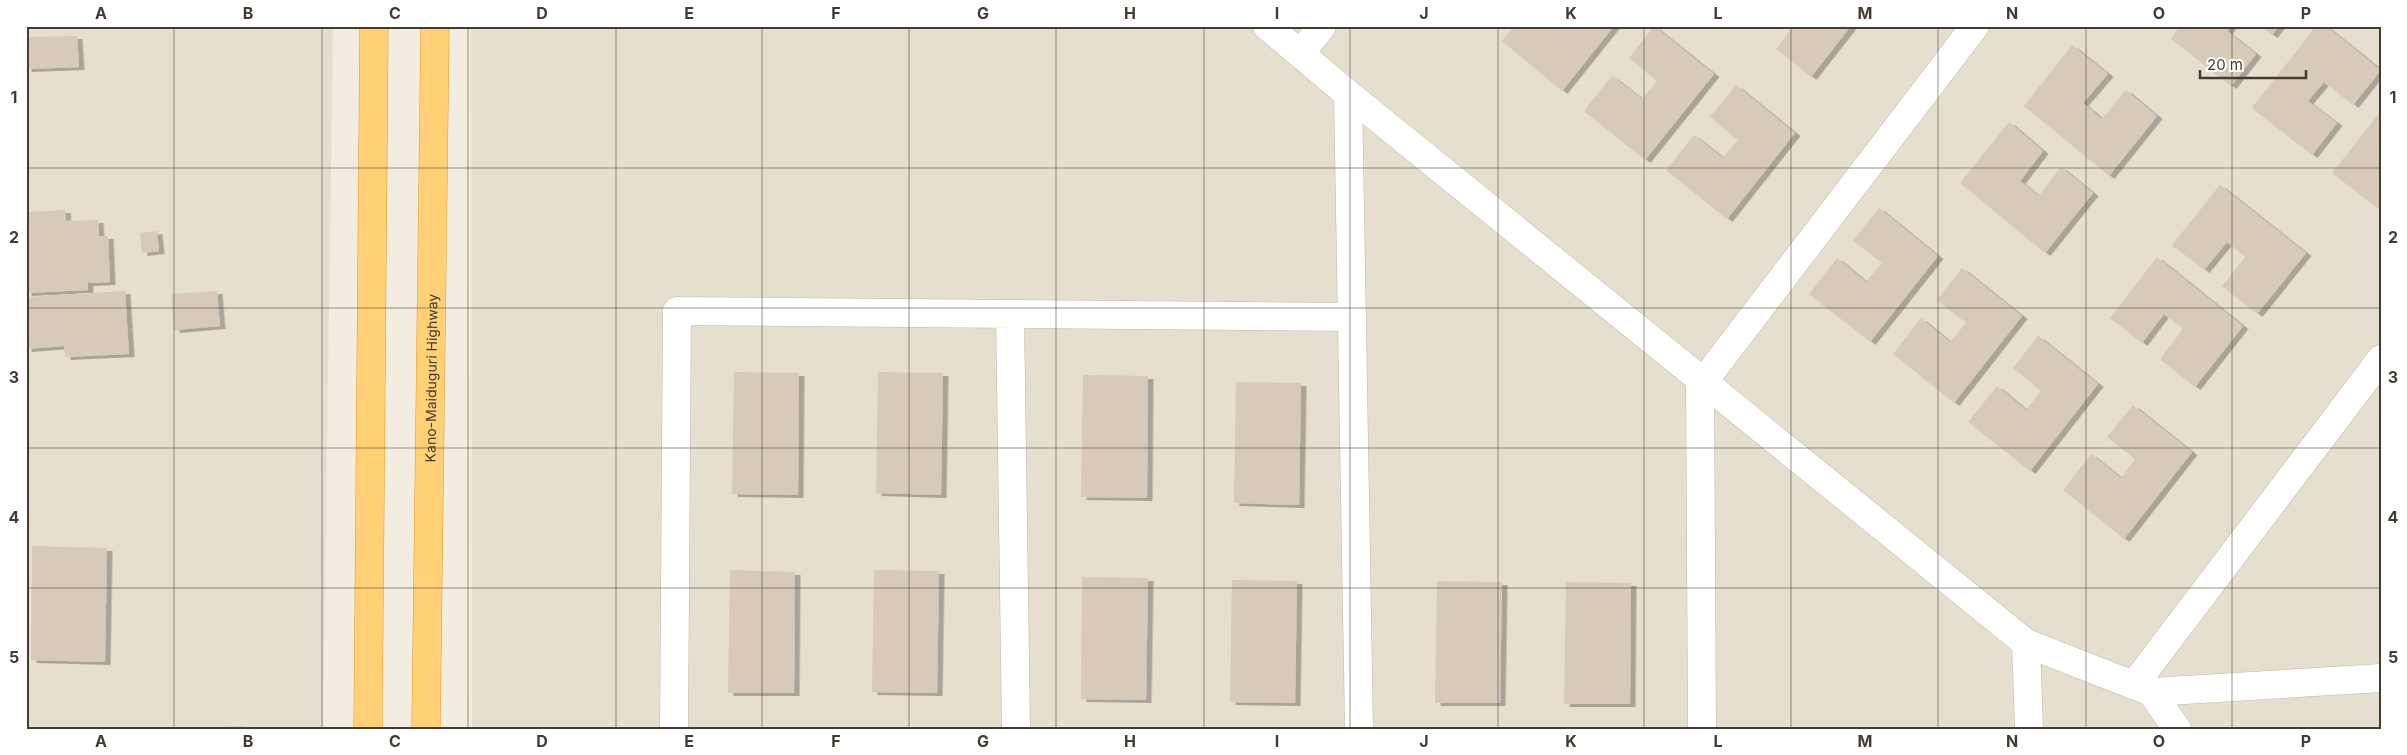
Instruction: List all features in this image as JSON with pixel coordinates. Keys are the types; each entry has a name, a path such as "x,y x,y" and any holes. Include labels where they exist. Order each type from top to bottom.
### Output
{"highway":[{"path":"368,729 374,26"},
{"name":"Kano-Maiduguri Highway","path":"426,729 435,26"}],"street":[{"path":"1267,26 1348,94 2026,643 2142,688 2381,678"},
{"path":"1300,54 1322,26"},
{"path":"1702,729 1702,380 1975,26"},
{"path":"1348,94 1350,317 1359,729"},
{"path":"674,729 677,311 1350,317"},
{"path":"1010,314 1016,729"},
{"path":"2142,688 2327,427 2381,359"},
{"path":"2026,643 2029,729"},
{"path":"2142,688 2177,729"}],"shaded area":[{"path":"26,26 333,26 323,729 26,729"},
{"path":"471,26 2381,26 2381,729 472,729"}],"building":[{"path":"1514,26 1556,26 1560,29 1562,26 1614,26 1562,91 1502,41"},
{"path":"1654,26 1714,74 1645,160 1584,111 1612,76 1642,99 1657,81 1629,58"},
{"path":"1793,26 1851,26 1811,77 1776,49"},
{"path":"2180,26 2231,26 2227,31 2256,54 2231,86 2171,39"},
{"path":"2260,26 2279,26 2272,35"},
{"path":"2316,26 2326,26 2381,70 2353,105 2324,82 2308,101 2337,123 2312,155 2252,108"},
{"path":"77,36 79,67 26,69 26,37"},
{"path":"2072,45 2108,74 2083,103 2102,119 2126,90 2157,116 2109,176 2024,106"},
{"path":"1736,85 1795,133 1727,219 1666,170 1694,135 1723,158 1738,140 1710,117"},
{"path":"2381,111 2381,211 2332,173"},
{"path":"2009,122 2043,151 2020,181 2039,196 2061,167 2093,193 2045,253 1960,183"},
{"path":"2220,185 2306,253 2257,314 2222,286 2245,257 2227,242 2204,270 2172,245"},
{"path":"1879,208 1938,256 1870,342 1809,294 1837,258 1866,282 1882,263 1853,241"},
{"path":"65,210 66,221 98,220 99,236 108,236 110,282 88,283 88,290 26,293 26,223 29,223 28,212"},
{"path":"157,231 159,251 142,253 140,233"},
{"path":"2157,257 2243,326 2195,387 2160,359 2183,329 2164,314 2142,343 2110,318"},
{"path":"1962,268 2022,316 1954,403 1893,354 1921,318 1950,342 1966,323 1937,300"},
{"path":"125,291 129,354 65,357 64,346 26,349 26,297"},
{"path":"217,291 220,326 174,330 171,294"},
{"path":"2038,336 2098,384 2030,471 1968,422 1997,386 2026,410 2041,391 2013,368"},
{"path":"734,372 799,373 798,495 732,494"},
{"path":"878,372 943,373 941,495 876,493"},
{"path":"1083,375 1148,376 1147,498 1081,497"},
{"path":"1236,382 1301,383 1299,505 1234,503"},
{"path":"2133,405 2192,452 2124,539 2063,490 2091,454 2121,478 2135,459 2107,437"},
{"path":"32,546 107,548 105,662 31,660"},
{"path":"730,570 795,572 794,693 728,693"},
{"path":"874,570 939,571 937,693 872,692"},
{"path":"1082,577 1148,578 1146,700 1081,699"},
{"path":"1232,580 1297,581 1295,703 1230,702"},
{"path":"1437,581 1502,582 1500,703 1435,703"},
{"path":"1566,582 1631,583 1630,704 1564,704"},
{"path":"245,726 245,729 223,729 223,727"}]}
